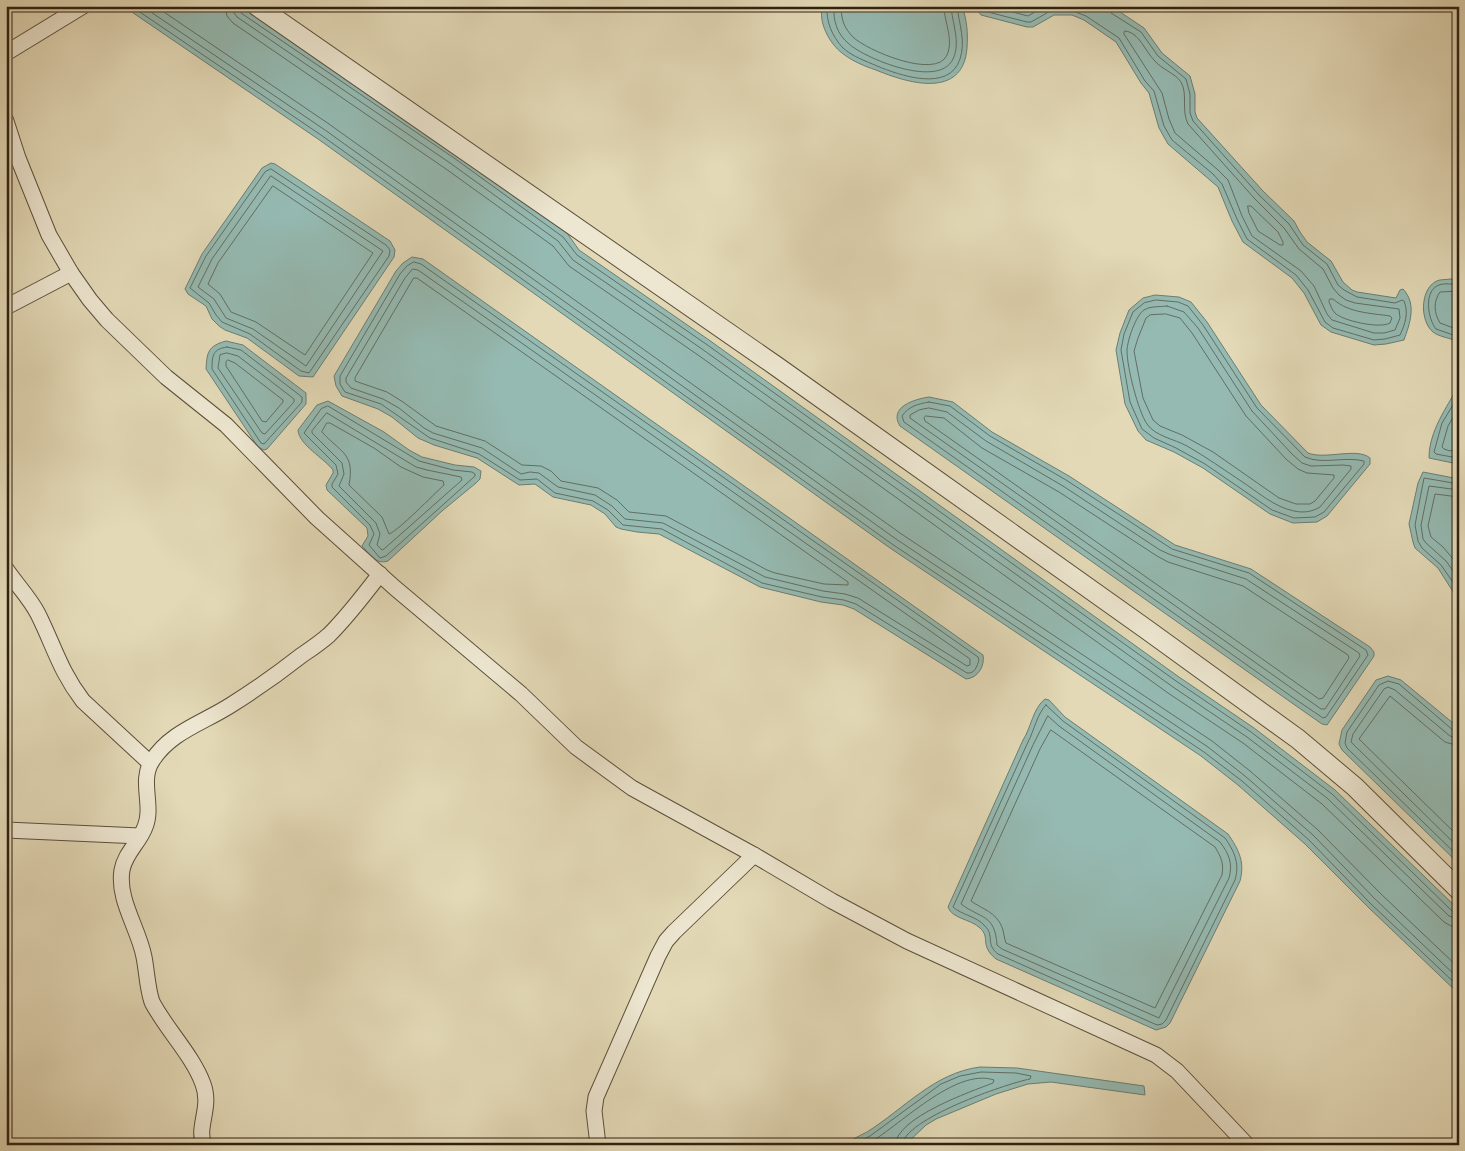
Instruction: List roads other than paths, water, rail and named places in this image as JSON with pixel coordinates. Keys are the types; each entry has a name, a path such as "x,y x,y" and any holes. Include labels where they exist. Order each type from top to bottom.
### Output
{"street":[{"path":"6,54 83,6"},
{"path":"257,6 542,202 1138,623 1298,739 1355,787 1459,890"},
{"path":"6,121 18,158 53,242 90,300 114,327 166,377 226,425 317,518 521,694 576,747 632,788 754,855 832,902 908,941 1156,1055 1177,1072 1247,1145"},
{"path":"6,307 71,273"},
{"path":"6,569 35,608 60,667 74,690 83,701 150,763"},
{"path":"204,1145 200,1137 206,1105 204,1085 198,1072 152,1002 148,989 144,956 121,883 122,870 126,858 145,829 148,816 146,783 150,763 161,746 175,735 230,706 327,636 352,611 380,574"},
{"path":"6,830 140,836"},
{"path":"598,1145 594,1111 596,1097 658,956 674,932 754,855"}],"water":[{"path":"123,6 241,6 567,233 579,250 709,340 1179,677 1254,728 1335,790 1459,910 1459,994 1305,844 1238,785 1201,756 890,548 318,139"},
{"path":"823,6 962,6 966,21 967,37 967,48 963,64 955,75 945,81 932,83 903,79 863,65 842,53 833,44 823,25"},
{"path":"974,6 1111,6 1144,28 1162,53 1190,76 1195,94 1197,118 1263,191 1294,221 1307,242 1331,261 1343,282 1357,292 1396,298 1400,290 1403,289 1410,301 1411,307 1410,320 1404,340 1374,345 1331,332 1321,325 1304,293 1292,278 1243,242 1218,187 1168,144 1159,128 1149,93 1116,42 1084,20 1072,15 1054,15 1033,27 1027,27 981,15"},
{"path":"271,163 390,241 395,250 394,257 313,377 299,376 247,338 219,326 212,319 206,306 188,294 185,289 202,254 262,168"},
{"path":"412,257 423,259 983,655 980,671 966,679 854,609 760,587 659,534 637,532 616,527 605,514 591,505 553,497 535,484 519,485 477,458 418,438 392,417 378,409 342,396 336,386 334,376 396,271"},
{"path":"1438,280 1459,280 1459,342 1433,332 1424,314 1424,299 1430,286"},
{"path":"1155,295 1179,297 1191,302 1207,322 1261,405 1308,453 1323,455 1349,453 1364,455 1370,458 1370,464 1327,516 1317,522 1293,523 1270,514 1203,468 1174,452 1146,440 1138,431 1125,404 1116,350 1129,310 1143,298"},
{"path":"226,341 243,345 306,393 306,404 267,449 264,450 258,447 206,369 208,354 212,348"},
{"path":"1459,385 1458,459 1453,463 1429,458 1435,429"},
{"path":"929,397 953,402 992,432 1069,476 1175,545 1251,569 1370,647 1374,652 1374,656 1327,725 1322,724 1292,703 900,426 897,419 900,409 911,402"},
{"path":"328,401 384,432 422,457 455,465 474,467 481,471 480,479 476,483 442,511 388,561 377,560 362,546 368,536 367,528 327,490 326,485 333,470 299,436 298,430 317,405"},
{"path":"1423,472 1459,479 1459,601 1438,568 1415,548 1413,542 1409,524 1418,483"},
{"path":"1388,676 1401,680 1459,728 1459,864 1342,750 1339,744 1342,730 1376,680"},
{"path":"1045,699 1049,700 1065,717 1228,834 1240,856 1242,868 1240,881 1170,1023 1166,1027 1156,1030 996,959 988,950 985,935 980,928 953,914 948,907 1035,713"},
{"path":"980,1067 1017,1068 1144,1086 1145,1095 1051,1082 1028,1084 996,1094 936,1119 926,1125 905,1145 843,1145 881,1123 921,1093 948,1076"}]}
